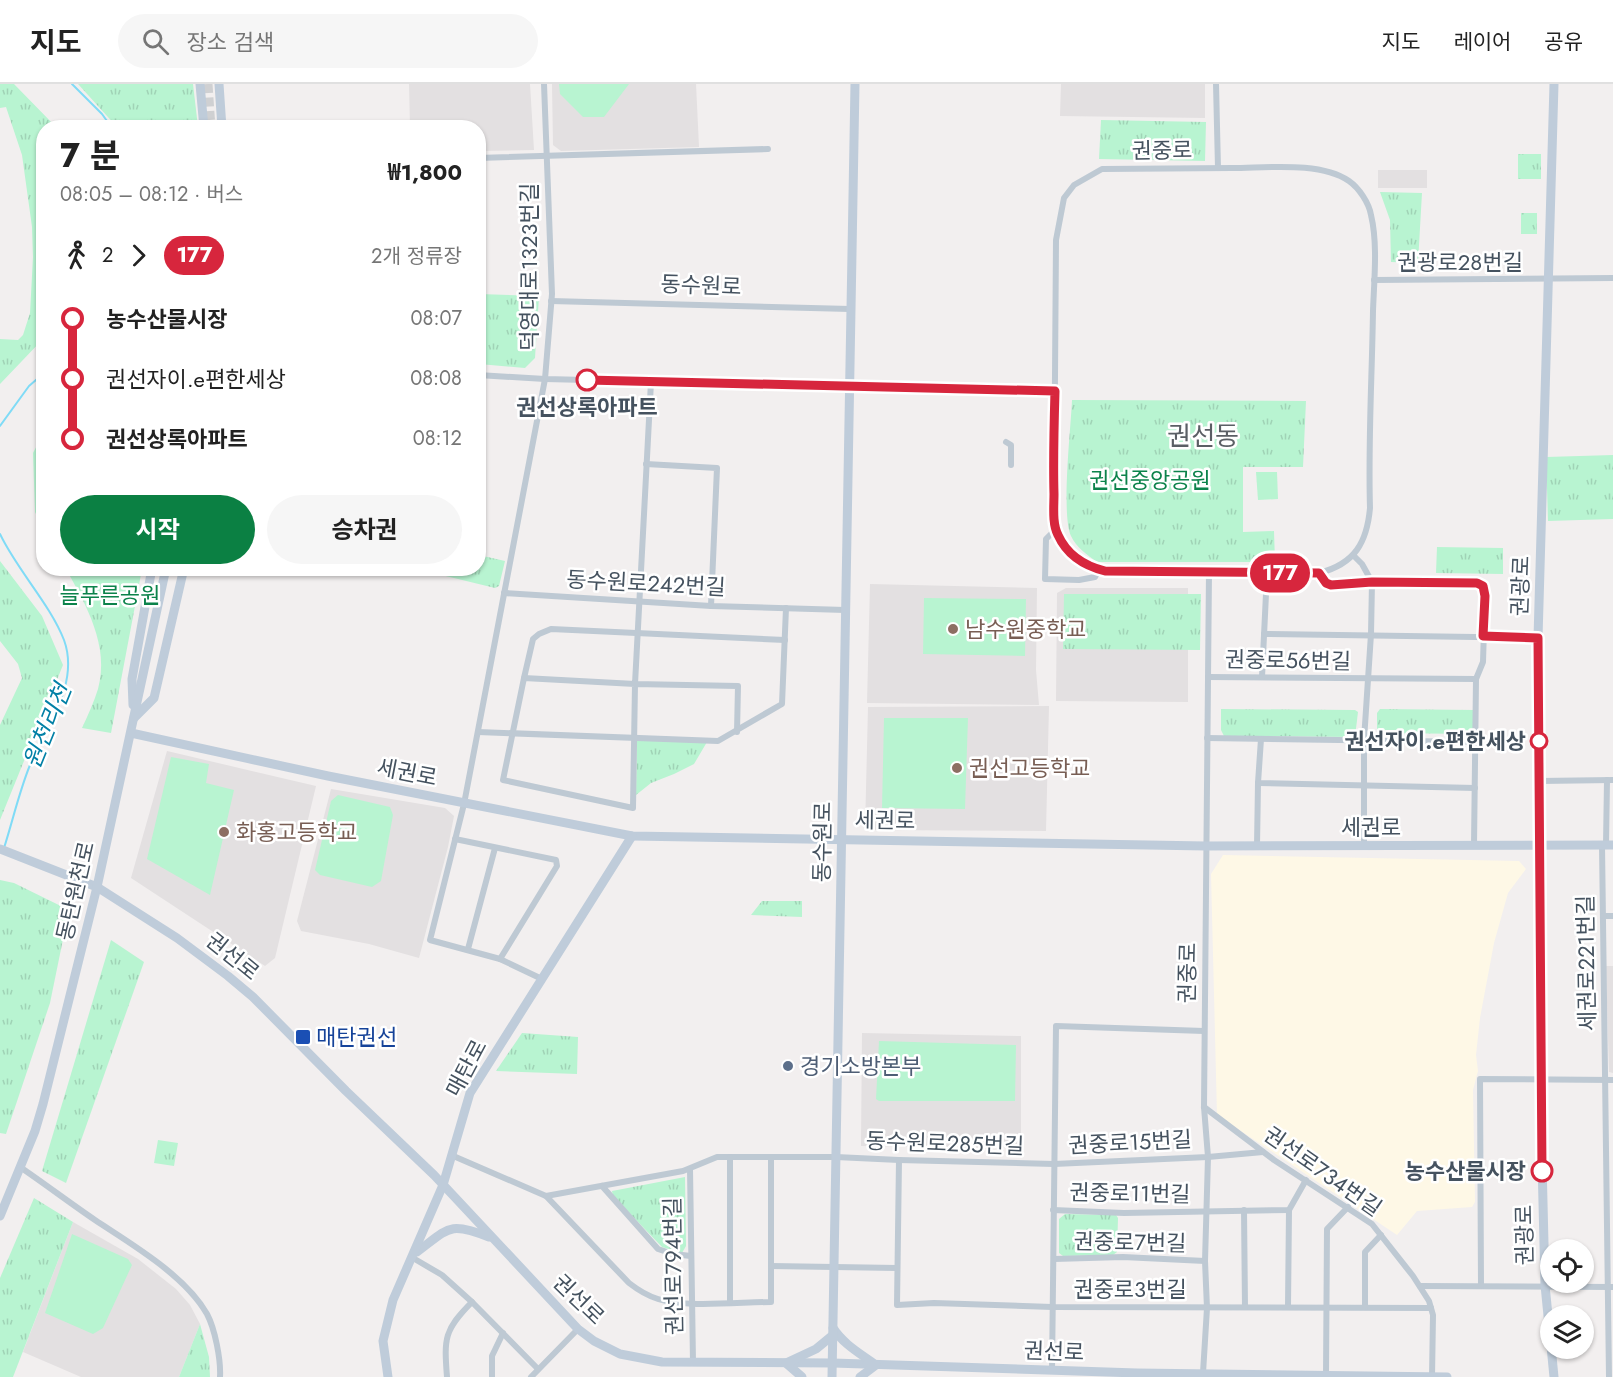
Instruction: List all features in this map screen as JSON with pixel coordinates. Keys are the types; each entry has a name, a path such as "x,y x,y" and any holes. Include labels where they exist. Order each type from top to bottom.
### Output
{"street":[{"path":"200,84 203,120"},
{"path":"219,84 221,120"},
{"name":"덕영대로1323번길","path":"468,949 430,940 464,804 545,379 551,301 544,84"},
{"name":"동수원로","path":"832,1377 855,84"},
{"path":"1216,84 1218,168"},
{"name":"권광로","path":"1544,1239 1540,1079 1538,638 1554,84"},
{"name":"덕영대로1323번길","path":"486,158 768,149"},
{"name":"권중로","path":"1311,168 1328,172 1349,182 1366,201 1371,213 1373,228 1374,280 1368,529 1362,545 1340,566 1319,573 1105,571 1091,568 1072,554 1062,543 1056,529 1054,475 1056,240 1064,198 1074,185 1102,169 1311,168"},
{"name":"권광로28번길","path":"1374,280 1613,278"},
{"name":"동수원로","path":"551,301 850,309"},
{"path":"486,375 651,382 1055,391"},
{"path":"651,382 646,464 639,602 637,633 634,684 633,808 503,780 534,639 545,631 551,629 637,633 785,640"},
{"path":"1006,442 1011,445 1011,465"},
{"path":"646,464 717,468 711,606"},
{"path":"1056,529 1046,539 1044,579 1079,580 1095,577 1099,570"},
{"path":"1353,555 1362,564 1372,582 1368,679"},
{"name":"권중로","path":"1203,1373 1208,1157 1204,1107 1204,1031 1209,572"},
{"path":"1262,677 1267,573"},
{"name":"권중로","path":"1319,573 1326,583 1331,585 1372,582 1480,583 1485,596 1483,636"},
{"path":"134,718 132,679 151,576"},
{"name":"동탄원천로","path":"0,1216 35,1131 43,1104 97,887 164,576"},
{"path":"134,718 154,698 182,576"},
{"name":"동수원로242번길","path":"504,593 711,606 845,610"},
{"path":"478,732 718,741 782,704 786,608"},
{"path":"1264,634 1538,638"},
{"path":"1474,846 1476,679 1483,662 1483,636"},
{"name":"권중로56번길","path":"1208,677 1476,679"},
{"path":"524,678 634,684 738,686 737,732"},
{"name":"권중로56번길","path":"1364,846 1364,740 1368,679"},
{"name":"세권로","path":"131,733 286,768 632,836 1206,846 1607,845"},
{"path":"1207,738 1475,742"},
{"path":"1257,846 1261,738"},
{"path":"1540,781 1610,780"},
{"name":"세권로221번길","path":"1609,1377 1610,1080 1603,895 1610,780"},
{"path":"1258,783 1475,788"},
{"name":"매탄로","path":"388,1377 383,1341 386,1324 393,1300 443,1185 470,1093 632,836"},
{"path":"455,839 556,860 557,866 500,959"},
{"path":"495,848 468,949 500,959 542,979"},
{"name":"권선로","path":"0,849 97,887 177,938 228,976 253,997 443,1185 578,1329 594,1341 620,1354 648,1361 833,1363 1138,1375 1203,1373 1447,1377"},
{"path":"1603,895 1613,895"},
{"path":"1604,916 1613,916"},
{"path":"1605,963 1613,963"},
{"path":"1052,1370 1056,1026 1204,1031"},
{"path":"1481,1286 1480,1079 1610,1080"},
{"name":"권선로734번길","path":"1204,1107 1263,1152 1372,1224 1429,1301 1433,1315 1432,1377"},
{"name":"권중로15번길","path":"1054,1164 1208,1157 1263,1152"},
{"path":"451,1155 546,1196 629,1284 643,1293 660,1300 692,1303 771,1302 771,1157"},
{"name":"동수원로285번길","path":"546,1196 690,1169 717,1157 836,1157 899,1161 1054,1164"},
{"path":"730,1157 730,1302"},
{"path":"771,1266 897,1268 899,1161"},
{"path":"20,1167 141,1249 192,1295 208,1315 216,1342 220,1377"},
{"name":"권선로794번길","path":"690,1169 693,1362"},
{"path":"1288,1307 1288,1210 1306,1180"},
{"path":"602,1186 658,1249 691,1256"},
{"path":"1326,1375 1327,1229 1348,1207"},
{"name":"권중로11번길","path":"1053,1210 1206,1213 1288,1210"},
{"path":"1244,1210 1245,1307"},
{"path":"492,1238 468,1228 455,1227 443,1233 414,1256 442,1275 472,1302 538,1369"},
{"path":"1365,1307 1365,1252 1381,1235"},
{"name":"권중로7번길","path":"1054,1259 1123,1257 1205,1261"},
{"name":"권중로3번길","path":"897,1268 897,1305 934,1303 1052,1307 1431,1308"},
{"path":"1419,1286 1540,1285"},
{"path":"1594,1286 1610,1286"},
{"name":"권광로","path":"1546,1293 1554,1377"},
{"path":"447,1377 446,1338 455,1318 472,1302"},
{"path":"531,1377 578,1329"},
{"path":"802,1377 786,1363 816,1349 833,1331 876,1365 860,1377"},
{"path":"492,1377 492,1356 503,1333"}],"shaded area":[{"path":"409,84 530,84 534,150 486,151 486,120 410,120"},
{"path":"552,84 696,84 699,147 561,151 553,145"},
{"path":"1061,84 1205,84 1205,118 1060,116"},
{"path":"1378,170 1427,170 1427,188 1378,188"},
{"name":"남수원중학교","path":"870,584 1037,588 1036,670 1039,705 867,703"},
{"path":"1066,588 1188,588 1188,702 1056,701 1057,593"},
{"name":"권선고등학교","path":"1049,706 1046,831 865,830 868,707"},
{"name":"화홍고등학교","path":"167,751 316,786 275,958 265,966 131,878"},
{"path":"331,789 445,808 454,816 419,958 369,944 301,931 297,921"},
{"path":"1223,855 1519,861 1526,869 1508,893 1494,943 1480,1018 1476,1055 1478,1071 1473,1090 1475,1202 1472,1207 1417,1211 1397,1235 1217,1115 1211,874"},
{"path":"1606,966 1613,966 1613,1073 1609,1072"},
{"path":"862,1033 1021,1036 1021,1148 861,1146"},
{"path":"73,1222 138,1259 176,1289 190,1305 200,1324 179,1377 81,1377 23,1352"}],"green space":[{"path":"0,84 14,84 49,120 36,120 36,346 0,384 0,339 18,340 23,335 30,313 33,257 32,227 22,155 6,107 0,108"},
{"path":"78,84 193,84 197,120 111,120"},
{"path":"559,84 629,84 604,117 583,117 560,94"},
{"path":"1101,120 1206,122 1205,161 1099,159"},
{"path":"1518,154 1541,154 1541,179 1518,179"},
{"path":"1380,192 1422,193 1418,263 1391,262 1390,220"},
{"path":"1521,213 1537,213 1537,234 1521,234"},
{"path":"486,294 539,296 535,358 525,368 486,365"},
{"name":"권선중앙공원","path":"1072,400 1306,401 1303,467 1243,467 1243,532 1274,531 1275,562 1097,562 1086,554 1073,540 1068,525 1067,470"},
{"path":"36,447 36,514 35,512 33,453"},
{"path":"1613,455 1613,519 1548,521 1546,457"},
{"path":"1256,472 1277,472 1278,499 1258,500"},
{"path":"1437,547 1503,548 1503,574 1436,573"},
{"path":"486,557 505,561 499,586 495,588 446,576 486,576"},
{"path":"0,561 42,616 63,665 0,820 0,725 22,678 18,664 0,641"},
{"name":"늘푸른공원","path":"70,576 141,576 111,733 82,728 98,689 101,657 94,626"},
{"path":"1064,594 1201,594 1200,650 1063,649"},
{"path":"924,598 1026,599 1025,656 923,654"},
{"path":"1221,709 1355,710 1358,712 1355,737 1224,736 1221,730"},
{"path":"1380,709 1475,710 1474,734 1380,733 1377,730 1377,713"},
{"path":"884,718 968,718 965,809 882,808"},
{"path":"637,739 707,742 694,764 651,783 636,795"},
{"path":"171,757 209,764 206,783 234,790 210,895 147,859"},
{"path":"338,795 390,807 393,815 381,881 372,887 320,875 315,870 331,801"},
{"path":"0,880 14,883 69,910 50,1003 6,1134 0,1133"},
{"path":"762,901 802,901 802,917 751,915"},
{"path":"111,940 144,962 66,1183 42,1171"},
{"path":"522,1033 578,1037 577,1074 496,1071"},
{"path":"879,1041 1016,1045 1015,1101 879,1101 876,1099"},
{"path":"158,1140 178,1143 174,1166 154,1163"},
{"path":"685,1177 686,1246 682,1253 662,1247 613,1196 612,1191"},
{"path":"34,1198 73,1222 13,1377 0,1377 0,1278"},
{"path":"1065,1214 1116,1215 1118,1218 1117,1252 1113,1255 1063,1256 1059,1253 1059,1219"},
{"path":"72,1234 128,1259 132,1265 103,1328 93,1334 45,1313"},
{"path":"200,1324 209,1357 210,1377 179,1377"}],"waterway":[{"name":"원천리천","path":"72,84 106,120"},
{"name":"원천리천","path":"0,426 36,380"},
{"name":"원천리천","path":"0,534 58,627 68,656 68,673 64,689 26,775 4,848"}],"tunnel":[{"path":"208,84 210,120"}],"bus line":[{"name":"177","path":"587,380 1055,391 1055,528 1062,543 1080,561 1091,568 1105,571 1319,573 1326,583 1331,585 1372,582 1480,583 1485,596 1483,636 1538,638 1542,1171"}],"place":[{"name":"권선상록아파트","path":"587,380"},
{"name":"남수원중학교","path":"953,629"},
{"name":"권선자이.e편한세상","path":"1539,741"},
{"name":"권선고등학교","path":"957,768"},
{"name":"화홍고등학교","path":"224,832"},
{"name":"매탄권선","path":"303,1037"},
{"name":"경기소방본부","path":"788,1066"},
{"name":"농수산물시장","path":"1542,1171"}],"district":[{"name":"권선동","path":"1203,436"}]}
